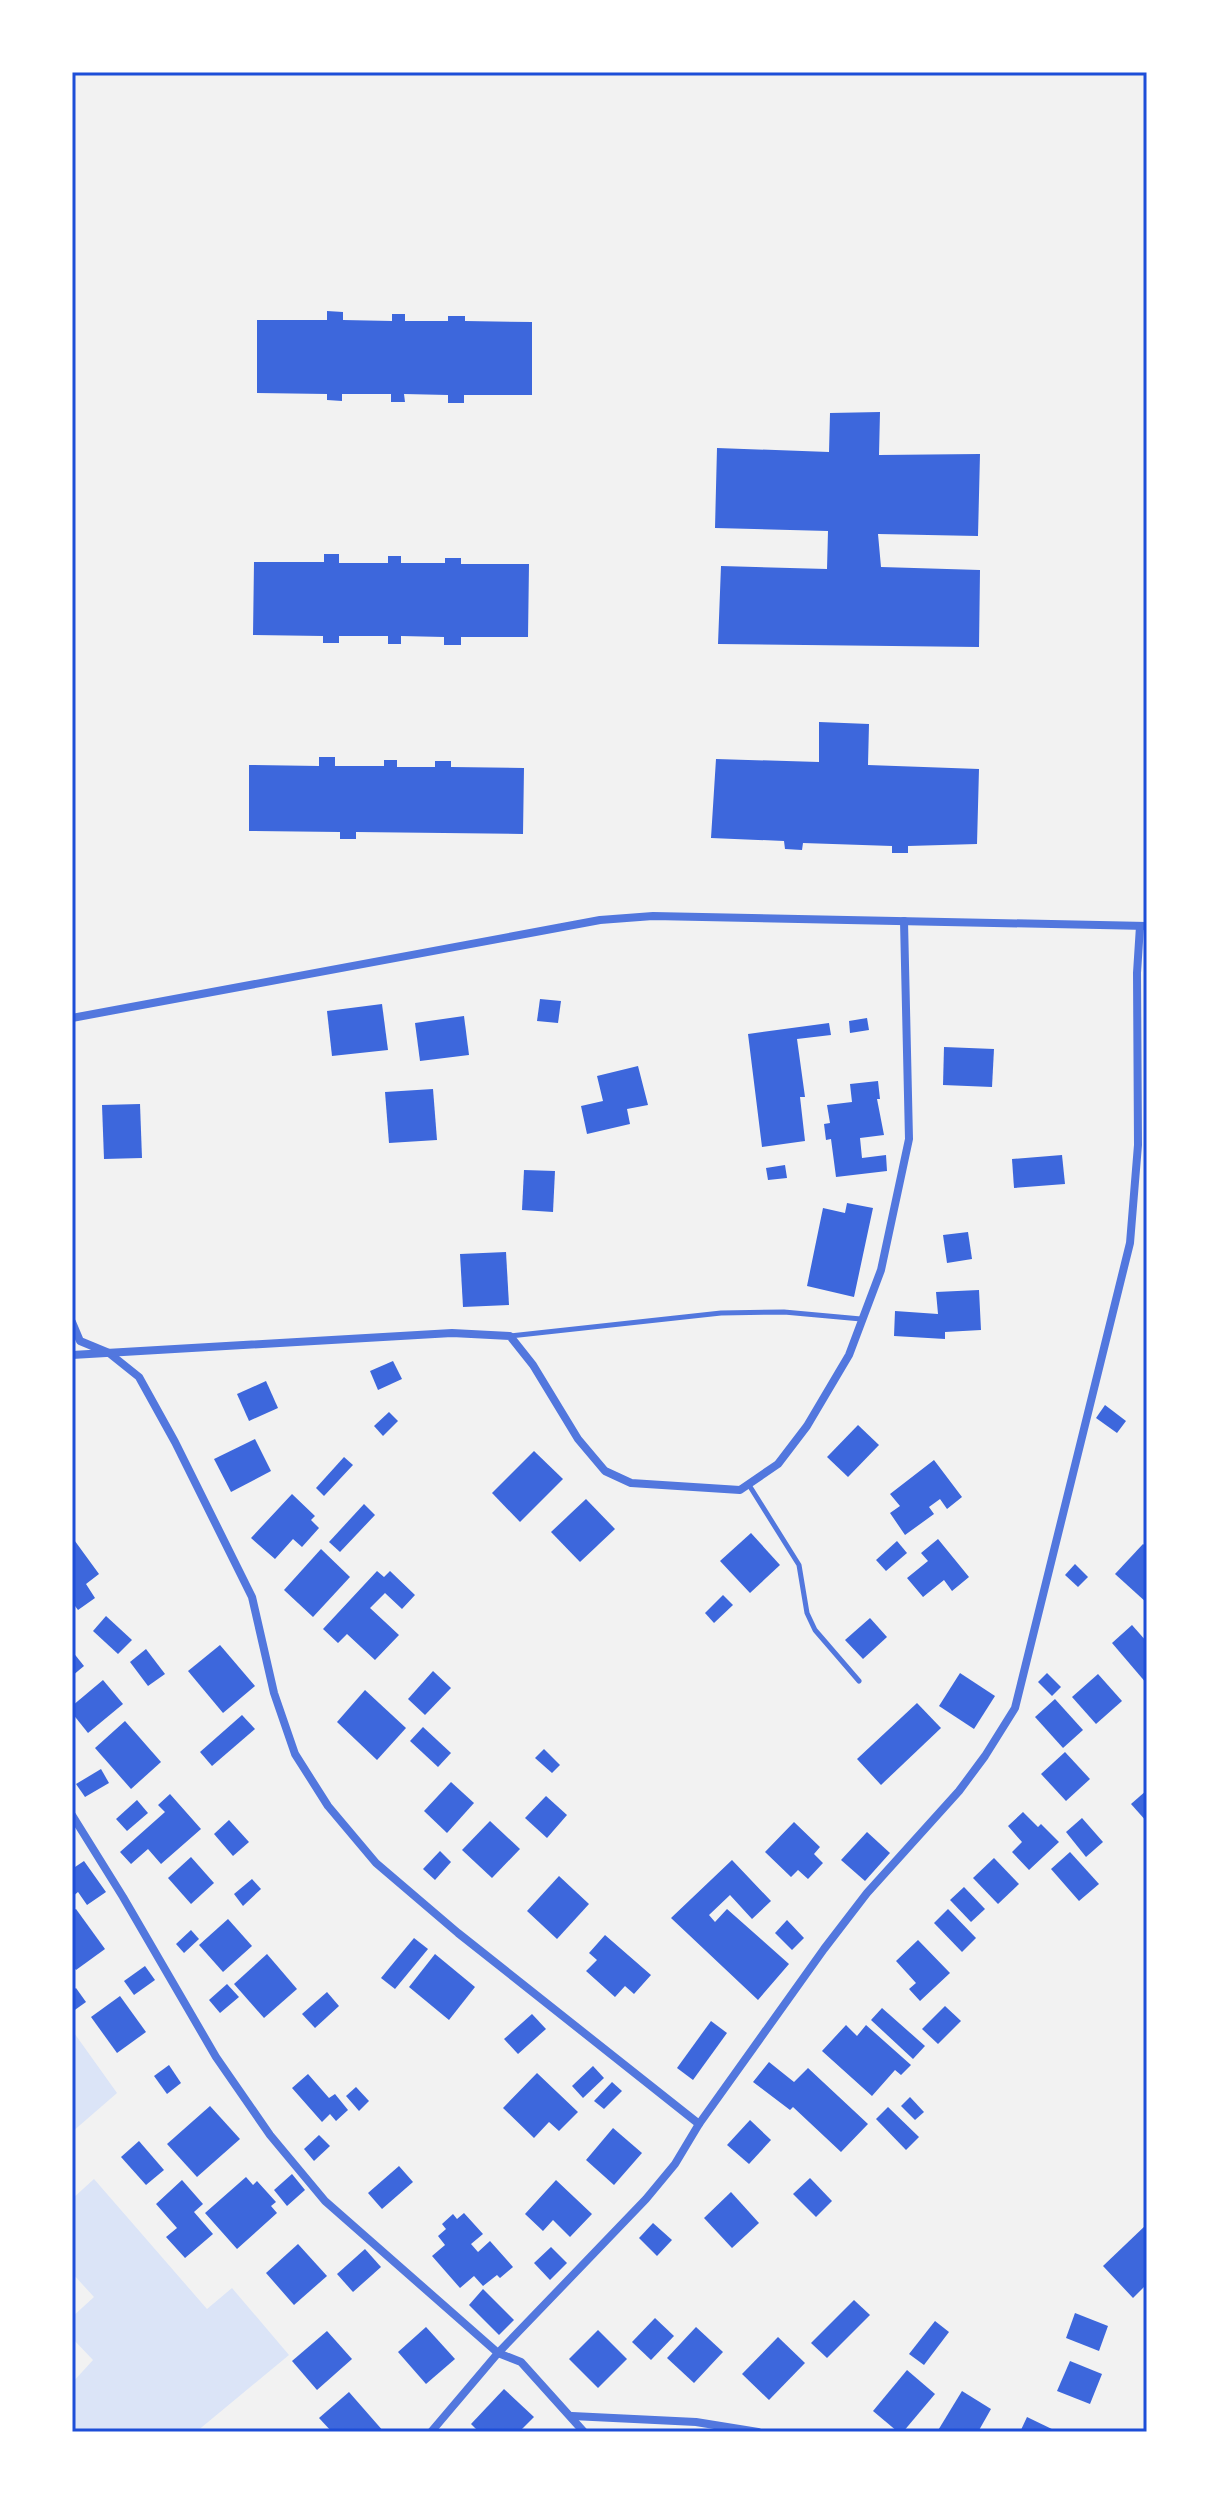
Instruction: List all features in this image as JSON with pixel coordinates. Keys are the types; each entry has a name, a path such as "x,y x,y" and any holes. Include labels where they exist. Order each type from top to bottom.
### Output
{"street":[{"path":"72,1018 600,920 653,916 1144,926 1137,973 1138,1145 1130,1243 1015,1708 959,1791 867,1893 699,2124 675,2164 646,2199 498,2353 431,2432"},
{"path":"72,1355 452,1333 510,1336 533,1365 578,1439 605,1471 631,1483 740,1490 778,1464 807,1426 849,1355 881,1270 909,1139 904,921"},
{"path":"72,1322 80,1341 109,1353 139,1377 175,1442 252,1597 274,1693 295,1754 328,1806 376,1863 458,1933 699,2124"},
{"path":"72,1815 216,2057 270,2135 325,2201 498,2353 521,2362 584,2432"},
{"path":"572,2416 696,2422 758,2432"}],"lane":[{"path":"510,1336 721,1313 784,1312 862,1320"},
{"path":"749,1485 799,1565 807,1613 815,1630 859,1681"}],"shaded area":[{"path":"72,2030 117,2093 72,2132"},
{"path":"94,2179 207,2309 232,2288 289,2355 196,2432 72,2432 72,2383 93,2360 72,2338 72,2317 94,2297 72,2273 72,2199"}],"building":[{"path":"327,311 343,312 343,320 392,321 392,314 405,314 405,321 448,321 448,316 465,316 465,321 532,322 532,395 464,395 464,403 448,403 448,395 404,394 405,402 391,402 391,394 342,394 342,401 327,400 327,394 257,393 257,320 327,320"},
{"path":"880,412 879,455 980,454 978,536 878,534 881,567 980,570 979,647 718,644 721,566 827,569 828,531 715,528 717,448 829,452 830,413"},
{"path":"324,554 339,554 339,563 388,563 388,556 401,556 401,563 445,563 445,558 461,558 461,564 529,564 528,637 461,637 461,645 444,645 444,637 401,636 401,644 388,644 388,636 339,636 339,643 323,643 323,636 253,635 254,562 324,562"},
{"path":"819,722 869,724 868,765 979,769 977,844 908,846 908,853 892,853 892,846 803,843 802,850 785,849 784,841 711,838 716,759 819,762"},
{"path":"319,757 335,757 335,766 384,766 384,760 397,760 397,767 435,767 435,761 451,761 451,767 524,768 523,834 356,832 356,839 340,839 340,832 249,831 249,765 319,766"},
{"path":"540,999 561,1001 558,1023 537,1021"},
{"path":"382,1004 388,1050 332,1056 327,1011"},
{"path":"464,1016 469,1055 420,1061 415,1023"},
{"path":"867,1018 869,1030 850,1033 849,1021"},
{"path":"829,1023 831,1035 797,1039 805,1097 800,1097 805,1141 762,1147 748,1034"},
{"path":"944,1047 994,1049 992,1087 943,1085"},
{"path":"638,1066 648,1105 627,1109 630,1124 587,1134 581,1106 603,1101 597,1076"},
{"path":"878,1081 880,1099 877,1099 884,1135 860,1138 862,1158 886,1155 887,1171 836,1177 831,1139 826,1140 824,1124 830,1123 827,1105 852,1102 850,1084"},
{"path":"433,1089 437,1140 389,1143 385,1092"},
{"path":"140,1104 142,1158 104,1159 102,1105"},
{"path":"1062,1155 1065,1184 1014,1188 1012,1159"},
{"path":"785,1165 787,1178 768,1180 766,1168"},
{"path":"524,1170 555,1171 553,1212 522,1210"},
{"path":"847,1203 873,1208 854,1297 807,1286 823,1208 845,1213"},
{"path":"968,1232 972,1259 947,1263 943,1235"},
{"path":"506,1252 509,1305 463,1307 460,1254"},
{"path":"979,1290 981,1330 945,1332 945,1339 894,1336 895,1311 938,1314 936,1292"},
{"path":"393,1361 402,1379 378,1390 370,1371"},
{"path":"266,1381 278,1408 249,1421 237,1394"},
{"path":"1105,1405 1126,1421 1117,1433 1096,1418"},
{"path":"389,1412 398,1421 383,1436 374,1426"},
{"path":"858,1425 879,1445 848,1477 827,1457"},
{"path":"255,1439 271,1471 231,1492 214,1459"},
{"path":"534,1451 563,1479 520,1522 492,1493"},
{"path":"344,1457 353,1465 324,1496 316,1488"},
{"path":"934,1460 962,1497 947,1509 940,1499 929,1507 934,1514 905,1535 890,1513 900,1506 890,1494"},
{"path":"292,1494 315,1516 311,1520 319,1528 302,1547 293,1539 275,1559 251,1538"},
{"path":"586,1499 615,1529 580,1562 551,1532"},
{"path":"364,1504 375,1515 340,1552 329,1542"},
{"path":"751,1533 780,1565 750,1593 720,1561"},
{"path":"72,1537 99,1574 86,1584 95,1598 78,1610 72,1602"},
{"path":"938,1539 969,1577 952,1591 944,1580 923,1597 907,1578 928,1561 921,1553"},
{"path":"897,1541 907,1553 886,1571 876,1560"},
{"path":"1143,1544 1147,1547 1147,1603 1115,1574"},
{"path":"321,1549 350,1577 313,1617 284,1590"},
{"path":"1075,1564 1088,1577 1078,1587 1065,1575"},
{"path":"377,1571 384,1577 390,1571 415,1595 402,1609 385,1593 370,1608 399,1635 375,1660 347,1634 338,1643 323,1629"},
{"path":"723,1595 733,1605 714,1623 705,1613"},
{"path":"106,1616 132,1640 118,1654 93,1631"},
{"path":"870,1618 887,1637 863,1659 845,1640"},
{"path":"1132,1625 1147,1642 1147,1684 1112,1643"},
{"path":"220,1645 255,1686 223,1713 188,1671"},
{"path":"146,1649 165,1674 148,1686 130,1662"},
{"path":"72,1651 84,1666 72,1676"},
{"path":"433,1671 451,1688 425,1715 408,1699"},
{"path":"960,1673 995,1696 974,1729 939,1706"},
{"path":"1047,1673 1061,1687 1052,1696 1038,1682"},
{"path":"1098,1674 1122,1701 1096,1724 1072,1697"},
{"path":"103,1680 123,1704 88,1733 72,1713 72,1706"},
{"path":"365,1690 406,1728 377,1760 337,1722"},
{"path":"1055,1699 1083,1730 1063,1748 1035,1717"},
{"path":"917,1703 941,1728 881,1785 857,1759"},
{"path":"242,1715 255,1729 212,1766 200,1752"},
{"path":"125,1721 161,1762 131,1789 95,1748"},
{"path":"423,1727 451,1753 438,1767 410,1741"},
{"path":"544,1749 560,1765 552,1773 535,1758"},
{"path":"1065,1752 1090,1779 1066,1801 1041,1774"},
{"path":"101,1769 109,1783 85,1797 76,1784"},
{"path":"451,1782 474,1803 447,1833 424,1811"},
{"path":"1147,1790 1147,1822 1131,1804"},
{"path":"170,1794 201,1829 161,1864 148,1849 131,1864 120,1852 165,1812 158,1805"},
{"path":"546,1796 567,1815 547,1838 525,1818"},
{"path":"137,1800 148,1813 127,1831 116,1819"},
{"path":"1023,1812 1059,1842 1029,1870 1012,1852 1022,1842 1008,1826"},
{"path":"1082,1818 1103,1842 1086,1857 1066,1832"},
{"path":"229,1820 249,1842 233,1856 214,1834"},
{"path":"490,1821 520,1849 492,1878 462,1850"},
{"path":"794,1822 820,1847 814,1854 823,1863 808,1879 798,1870 791,1877 765,1852"},
{"path":"867,1832 890,1853 865,1881 841,1860"},
{"path":"440,1851 451,1862 435,1880 423,1869"},
{"path":"1070,1852 1099,1884 1079,1901 1051,1869"},
{"path":"191,1857 214,1883 191,1904 168,1878"},
{"path":"994,1858 1019,1884 998,1904 973,1878"},
{"path":"732,1860 771,1901 752,1919 730,1895 709,1915 715,1922 727,1909 789,1964 758,2000 671,1918"},
{"path":"84,1861 106,1892 87,1905 78,1892 72,1897 72,1869"},
{"path":"559,1876 589,1904 557,1939 527,1911"},
{"path":"252,1879 261,1889 243,1906 234,1894"},
{"path":"964,1887 985,1909 971,1922 950,1900"},
{"path":"76,1909 105,1949 76,1970 72,1965 72,1911"},
{"path":"948,1909 976,1938 962,1952 934,1923"},
{"path":"228,1919 252,1946 223,1972 199,1945"},
{"path":"787,1920 804,1938 792,1950 775,1933"},
{"path":"191,1930 199,1939 184,1953 176,1944"},
{"path":"605,1935 651,1975 634,1994 625,1986 615,1997 586,1971 597,1960 589,1953"},
{"path":"414,1938 428,1949 395,1989 381,1978"},
{"path":"918,1940 950,1973 920,2001 909,1989 916,1983 896,1961"},
{"path":"267,1954 297,1989 264,2018 234,1984"},
{"path":"435,1954 475,1987 449,2020 409,1987"},
{"path":"145,1966 155,1980 134,1995 124,1981"},
{"path":"227,1984 239,1997 220,2013 209,2000"},
{"path":"76,1988 86,2002 72,2012 72,1991"},
{"path":"327,1992 339,2006 315,2028 302,2014"},
{"path":"120,1996 146,2032 117,2053 91,2017"},
{"path":"945,2006 961,2021 938,2044 922,2029"},
{"path":"882,2008 925,2046 913,2059 871,2020"},
{"path":"532,2014 546,2029 518,2054 504,2039"},
{"path":"711,2021 727,2033 693,2080 677,2068"},
{"path":"846,2025 857,2036 866,2025 911,2065 901,2075 895,2070 872,2096 822,2051"},
{"path":"769,2062 794,2082 808,2068 868,2124 841,2152 793,2107 790,2110 753,2082"},
{"path":"169,2065 181,2083 167,2094 154,2076"},
{"path":"593,2066 604,2078 583,2098 572,2086"},
{"path":"537,2073 578,2112 559,2131 549,2122 534,2138 503,2108"},
{"path":"308,2074 329,2098 335,2094 348,2110 336,2121 330,2114 322,2122 292,2088"},
{"path":"612,2082 622,2091 604,2109 594,2101"},
{"path":"356,2087 369,2101 359,2111 346,2096"},
{"path":"910,2097 924,2112 915,2120 901,2106"},
{"path":"210,2106 240,2139 197,2177 167,2144"},
{"path":"888,2107 919,2137 906,2150 876,2119"},
{"path":"750,2120 771,2140 749,2164 727,2145"},
{"path":"613,2128 642,2153 614,2185 586,2160"},
{"path":"319,2135 330,2146 314,2161 304,2149"},
{"path":"139,2141 164,2170 146,2185 121,2157"},
{"path":"399,2166 413,2182 382,2209 368,2193"},
{"path":"292,2174 305,2190 287,2206 274,2190"},
{"path":"246,2177 253,2185 257,2181 276,2202 271,2206 277,2213 237,2249 205,2213"},
{"path":"810,2178 832,2201 816,2217 793,2194"},
{"path":"182,2180 203,2204 194,2212 213,2234 185,2258 166,2237 177,2228 156,2204"},
{"path":"556,2180 592,2214 570,2237 553,2220 543,2231 525,2214"},
{"path":"731,2192 759,2223 732,2248 704,2218"},
{"path":"464,2213 483,2234 471,2244 478,2252 490,2241 513,2267 483,2286 474,2276 460,2288 432,2256 445,2245 438,2236 446,2229 442,2224 453,2214 457,2219"},
{"path":"653,2223 672,2240 657,2256 639,2238"},
{"path":"1147,2224 1147,2284 1133,2298 1103,2266"},
{"path":"298,2244 327,2276 294,2305 266,2273"},
{"path":"551,2247 567,2263 550,2280 534,2263"},
{"path":"365,2249 381,2267 353,2292 337,2274"},
{"path":"483,2289 514,2320 499,2335 469,2305"},
{"path":"854,2300 870,2315 827,2358 811,2343"},
{"path":"1075,2313 1108,2326 1099,2351 1066,2338"},
{"path":"655,2318 674,2336 651,2360 632,2342"},
{"path":"935,2321 949,2332 924,2365 909,2354"},
{"path":"426,2327 455,2359 426,2384 398,2352"},
{"path":"696,2327 723,2352 694,2383 667,2358"},
{"path":"598,2330 627,2359 598,2388 569,2359"},
{"path":"327,2331 352,2359 317,2390 292,2361"},
{"path":"778,2337 805,2363 769,2400 742,2374"},
{"path":"1070,2361 1102,2374 1090,2404 1057,2391"},
{"path":"907,2370 935,2394 903,2432 898,2432 873,2411"},
{"path":"504,2389 534,2417 519,2432 479,2432 471,2424"},
{"path":"962,2391 991,2409 978,2432 937,2432"},
{"path":"349,2392 384,2432 332,2432 319,2418"},
{"path":"1027,2417 1058,2432 1020,2432"}]}
